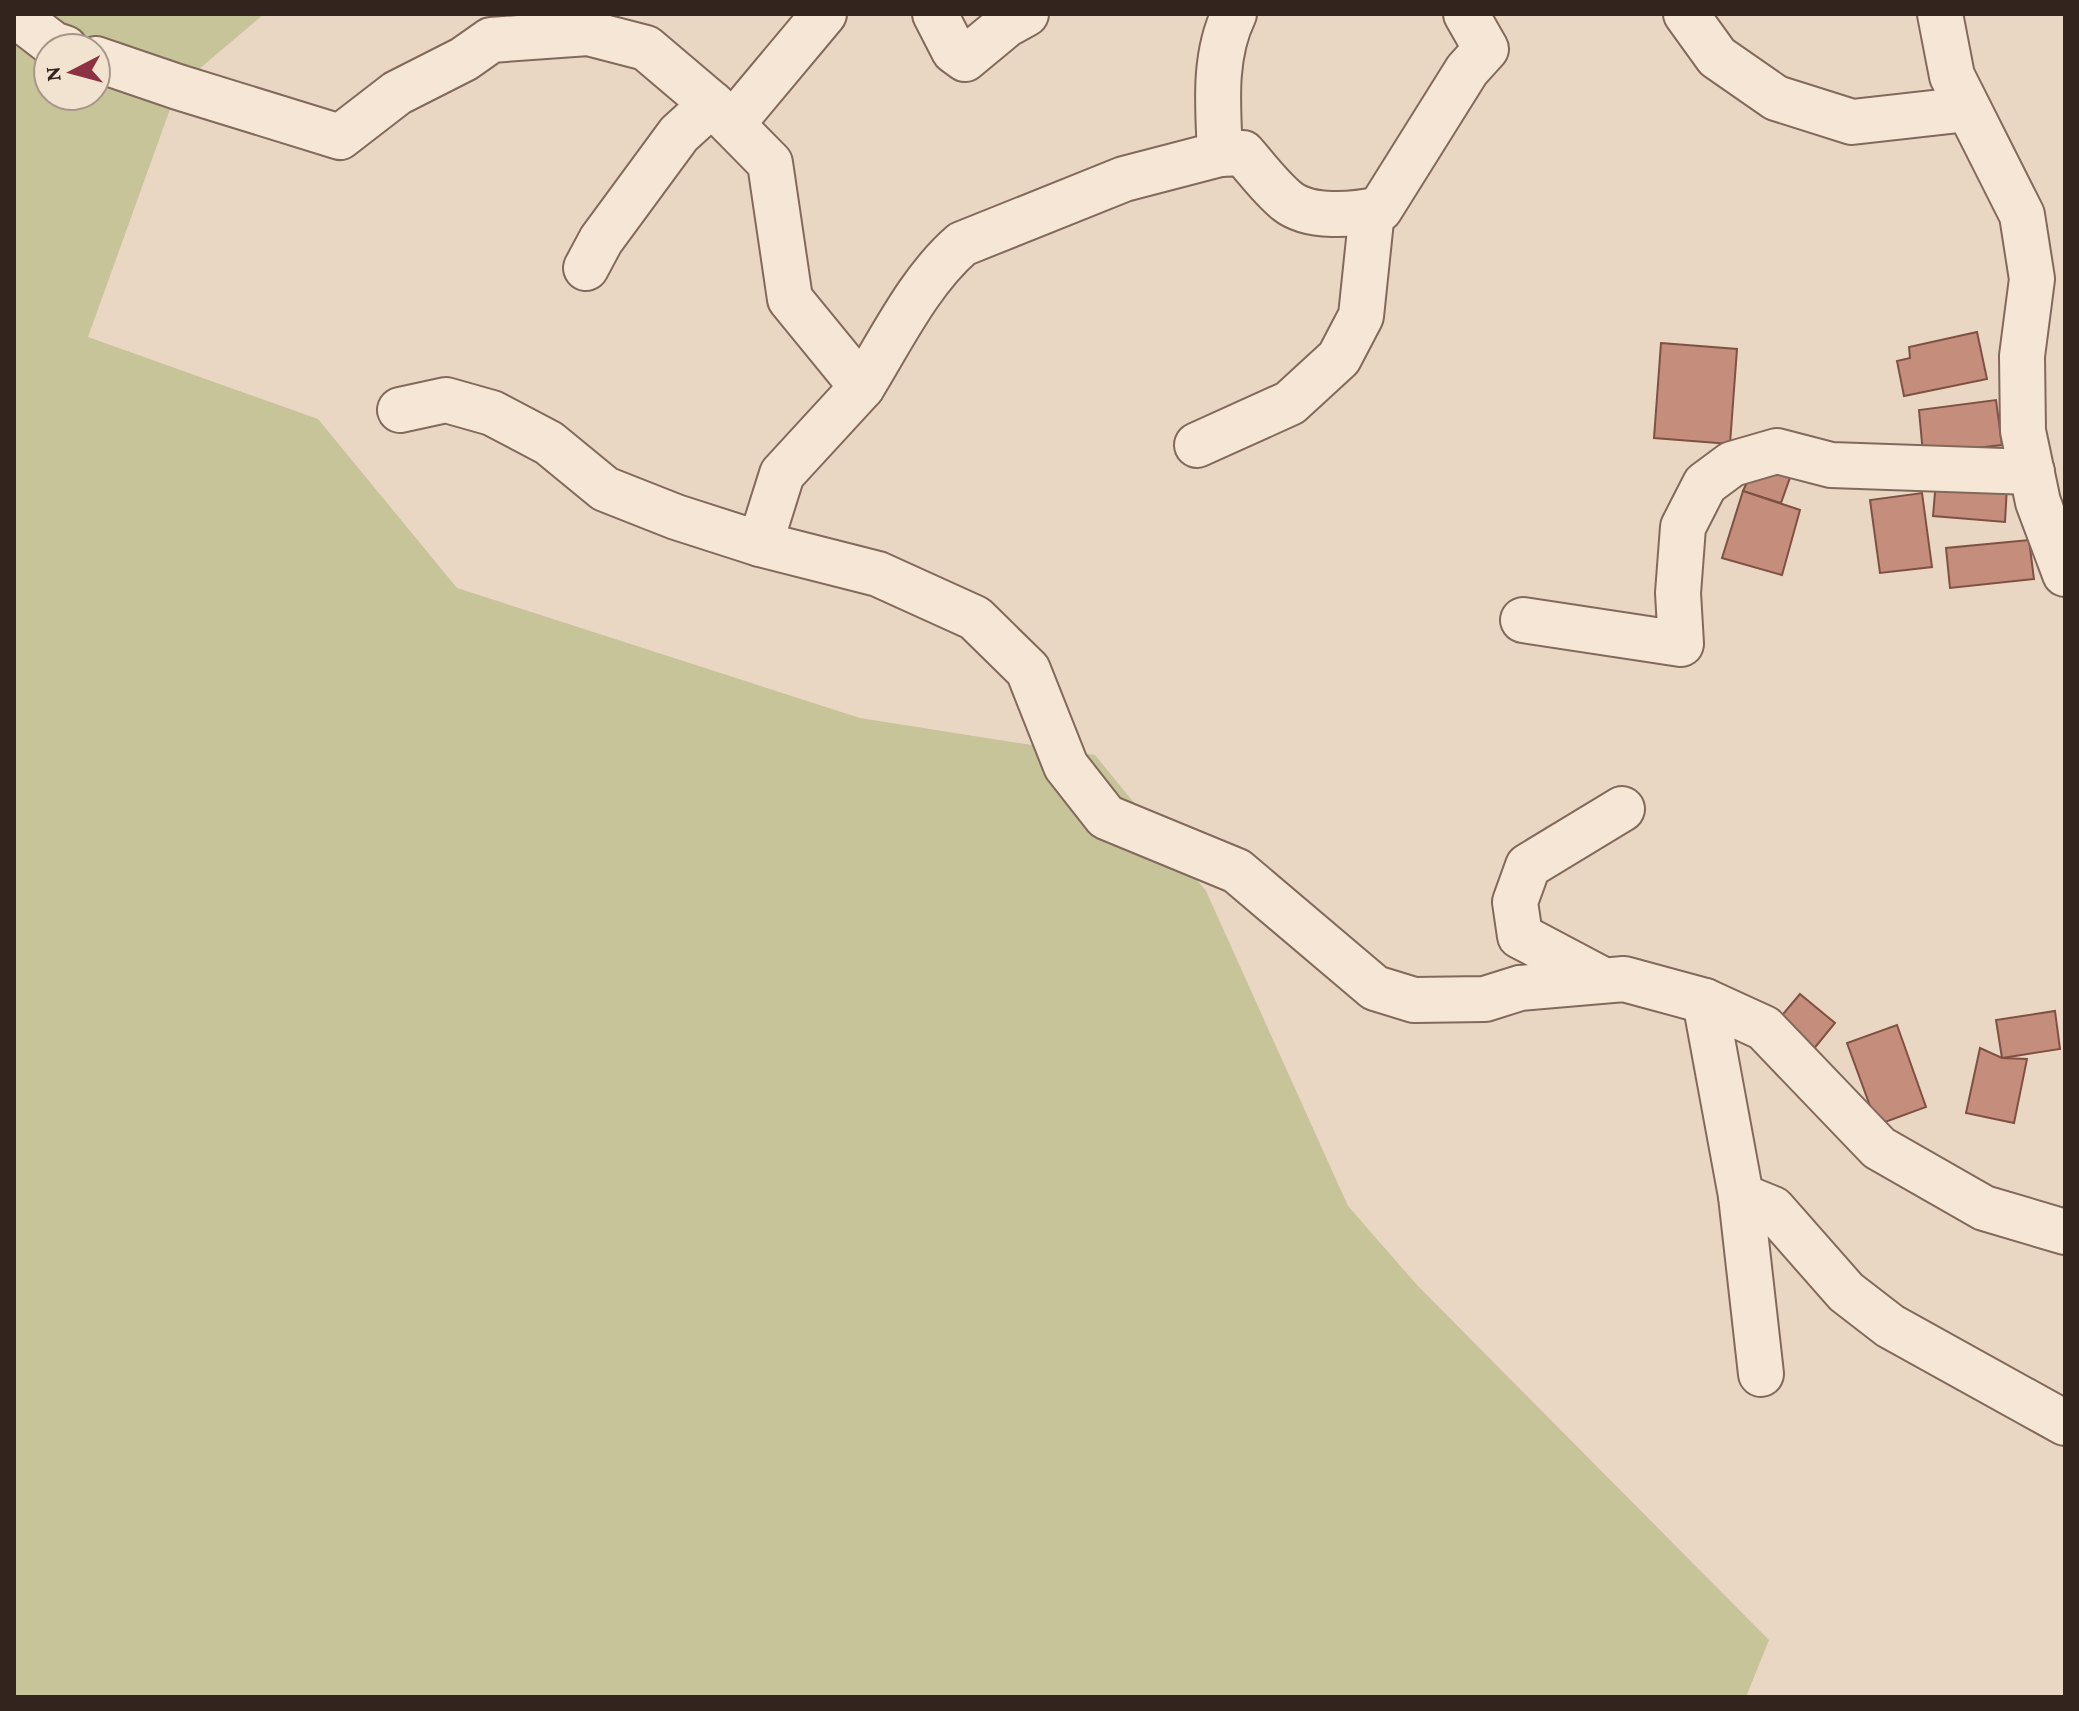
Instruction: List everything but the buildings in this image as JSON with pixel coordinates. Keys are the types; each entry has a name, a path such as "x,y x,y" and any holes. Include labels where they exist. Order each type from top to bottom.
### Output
{"street":[{"path":"14,14 37,32"},
{"path":"586,268 601,240 679,134 722,114 824,14"},
{"path":"935,14 954,51 965,59 1006,25 1026,14"},
{"path":"1220,154 1217,96 1224,34 1234,14"},
{"path":"760,544 782,474 862,387 944,259 962,244 1124,179 1220,154 1243,153 1289,203 1320,214 1362,214 1380,209 1467,70 1486,49 1466,14"},
{"path":"1686,14 1717,57 1776,98 1852,122 1968,109"},
{"path":"1940,14 1952,76 2022,215 2032,279 2022,356 2023,431 2038,502 2065,574"},
{"path":"112,64 340,137 397,93 464,59 480,27 588,33 646,48 722,114 770,163 790,299 862,387"},
{"path":"1197,445 1290,403 1339,358 1361,316 1372,211"},
{"path":"400,410 446,400 492,413 549,443 605,489 676,517 760,544 878,574 975,618 1028,670 1066,766 1106,817 1237,871 1375,988 1414,1000 1485,999 1520,988 1624,979 1705,1001 1764,1028 1879,1148 1984,1208 2065,1232"},
{"path":"1523,620 1681,644 1678,593 1683,527 1705,484 1732,464 1777,451 1831,465 2032,472"},
{"path":"1603,980 1520,936 1515,902 1528,866 1622,809"},
{"path":"1705,1001 1741,1196 1761,1374"},
{"path":"1741,1196 1773,1209 1846,1292 1890,1326 2065,1423"}],"shaded area":[{"path":"14,14 264,14 178,87 88,337 318,419 457,588 860,718 1095,755 1206,891 1348,1206 1417,1285 1769,1640 1746,1697 14,1697"}]}
